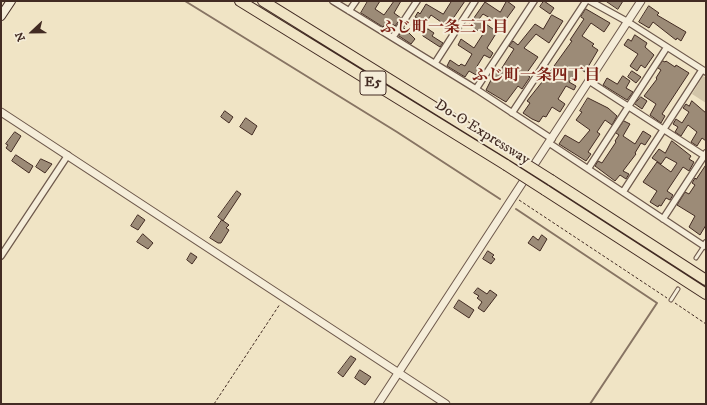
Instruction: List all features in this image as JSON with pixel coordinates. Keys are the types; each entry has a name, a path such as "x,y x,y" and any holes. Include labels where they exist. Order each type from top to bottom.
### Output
{"highway":[{"name":"Do-O Expressway","path":"240,1 506,165 706,294"},
{"name":"Do-O Expressway","path":"263,1 513,156 706,280"}],"main road":[{"path":"1,16 11,1"}],"street":[{"path":"333,1 476,88 512,112 588,169 705,245"},
{"path":"349,12 356,1"},
{"path":"392,37 417,1"},
{"path":"435,63 475,1"},
{"path":"476,88 534,1"},
{"path":"512,112 586,1"},
{"path":"590,1 628,22 704,71 663,130 623,192"},
{"path":"378,404 641,1"},
{"path":"588,169 667,47"},
{"path":"589,81 663,130 705,155 663,219"},
{"path":"1,112 446,404"},
{"path":"1,256 68,155"}],"lane":[{"path":"696,258 705,245"},
{"path":"671,300 678,289"}],"path":[{"path":"514,197 706,324"},
{"path":"214,404 284,297"}],"shaded area":[{"path":"703,76 706,78 706,103 692,94"}],"building":[{"path":"368,1 380,1 375,9 384,15 394,1 401,1 394,13 401,18 395,26 388,21 383,27 361,13"},
{"path":"452,1 465,1 452,20 450,18 447,23 444,24 431,15 425,24 415,17 418,12 420,14 426,4 443,14"},
{"path":"507,1 515,7 502,25 483,14 479,19 497,32 487,48 493,53 490,58 484,55 476,68 480,71 478,76 469,71 465,77 447,66 450,60 459,66 461,64 465,66 472,54 458,45 461,39 474,48 483,34 469,25 485,2 500,12"},
{"path":"544,1 554,8 550,14 540,7"},
{"path":"606,1 623,1 618,9"},
{"path":"649,6 659,13 657,15 686,32 681,41 677,38 676,40 653,22 649,28 639,22"},
{"path":"586,9 610,23 604,32 591,23 582,36 594,44 592,46 598,50 585,72 579,68 569,82 576,86 574,90 566,86 558,99 565,104 560,112 552,107 546,117 543,116 539,122 532,119 523,113 530,103 527,101 546,77 543,74 545,70 549,73 572,41 570,40 584,19 581,17"},
{"path":"552,15 563,21 549,43 536,34 524,48 538,57 526,74 530,77 522,89 518,86 506,102 486,90 495,72 498,74 514,49 509,46 513,41 518,45 535,24 543,29"},
{"path":"404,28 415,39 411,44 399,36"},
{"path":"428,29 434,33 432,36 443,43 440,47 423,36"},
{"path":"635,35 647,43 645,47 654,55 645,68 641,65 637,71 630,66 638,54 624,45 628,39 631,41"},
{"path":"663,61 666,61 675,67 676,65 689,73 662,114 665,116 661,123 650,115 656,104 644,96 657,79 656,78 661,70 658,68"},
{"path":"632,71 641,77 636,83 628,77"},
{"path":"623,76 630,81 626,88 633,92 627,100 603,85 607,78 617,84"},
{"path":"641,97 647,101 642,109 635,104"},
{"path":"588,98 608,108 617,116 612,125 605,120 597,132 600,134 588,152 591,154 586,161 559,144 565,135 579,143 590,130 576,120 582,112 580,111"},
{"path":"692,101 706,113 706,141 702,138 697,146 691,142 697,132 688,125 681,136 675,132 678,127 673,124 676,119 682,123 689,112 683,108 686,104 689,106"},
{"path":"225,111 233,117 229,123 221,117"},
{"path":"246,118 257,126 252,135 240,127"},
{"path":"624,121 630,124 623,136 635,144 643,131 651,136 645,145 641,143 635,153 636,154 623,171 629,174 626,179 620,175 615,181 595,166 598,161 602,163 616,142 615,141 619,135 616,133"},
{"path":"15,132 21,136 11,152 6,148 8,145 6,144"},
{"path":"672,141 691,156 689,159 694,162 689,171 683,167 667,191 673,195 670,200 666,198 661,206 659,205 658,207 650,202 657,191 643,182 657,162 671,172 677,163 666,157 661,164 652,158 659,149 665,153"},
{"path":"16,155 33,166 29,173 12,161"},
{"path":"41,159 52,164 45,173 36,167"},
{"path":"706,165 706,225 700,235 689,227 695,216 677,205 685,192 689,194 695,185 692,183"},
{"path":"237,191 241,194 223,221 218,217"},
{"path":"138,215 145,220 138,230 131,226"},
{"path":"222,220 229,225 226,228 229,230 221,243 218,243 210,238"},
{"path":"143,234 153,243 148,249 137,242"},
{"path":"542,235 547,239 540,251 528,243 533,236 538,240"},
{"path":"488,251 494,255 492,257 495,259 491,264 483,259"},
{"path":"191,253 197,257 192,264 187,260"},
{"path":"478,288 487,294 490,290 497,295 484,312 478,308 482,302 477,298 479,296 474,293"},
{"path":"459,300 474,310 469,318 454,308"},
{"path":"351,356 356,359 343,377 338,373"},
{"path":"360,370 371,377 365,385 355,378"}],"waterway":[{"path":"185,1 397,132 500,199"},
{"path":"516,209 657,303 590,404"}],"district":[{"name":"ふじ町一条三丁目","path":"444,29"},
{"name":"ふじ町一条四丁目","path":"536,77"}]}
